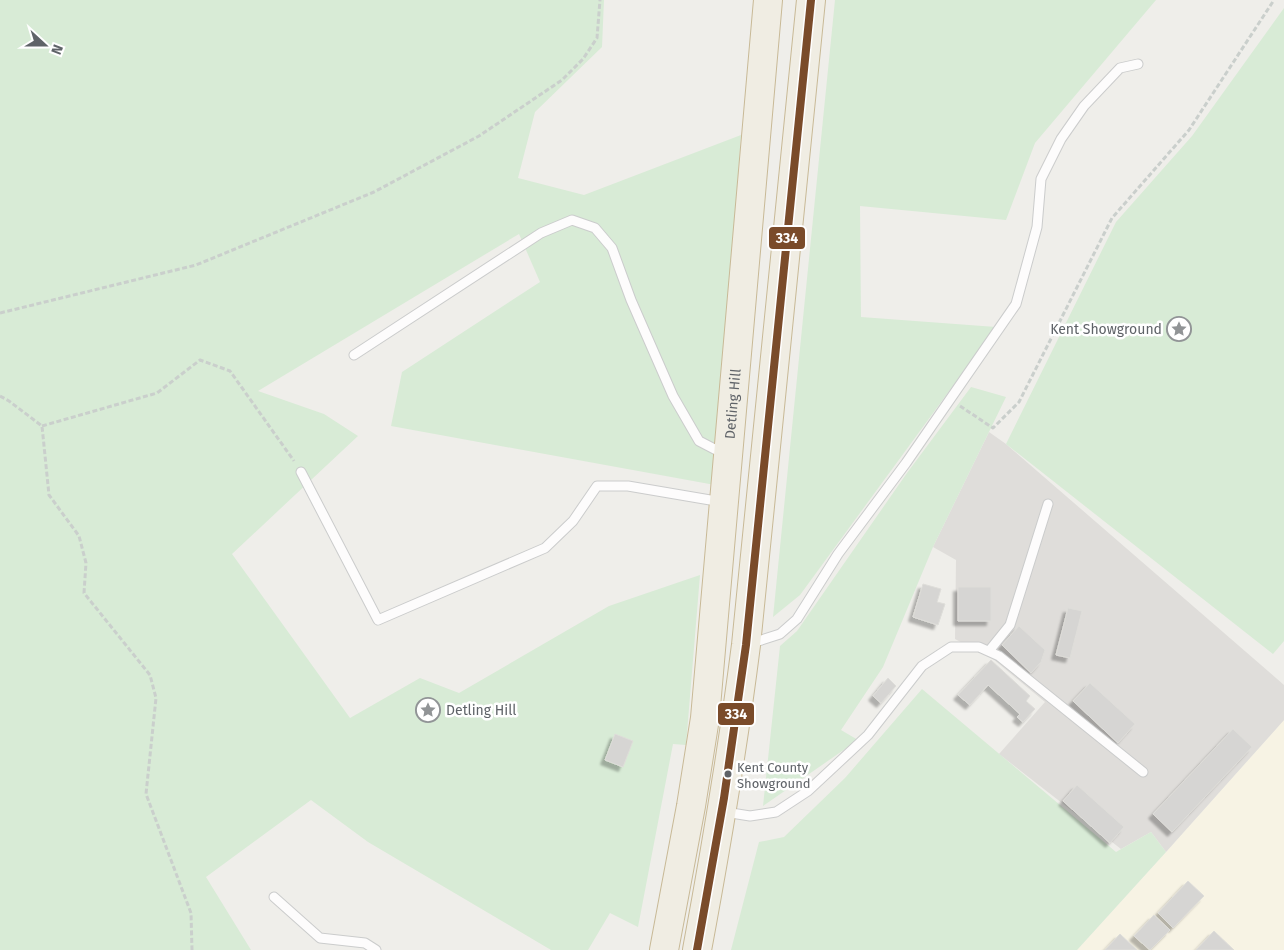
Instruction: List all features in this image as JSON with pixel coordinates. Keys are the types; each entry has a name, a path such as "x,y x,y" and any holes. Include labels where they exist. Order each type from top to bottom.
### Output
{"highway":[{"name":"Detling Hill","path":"664,950 691,806 705,718 768,0"},
{"path":"697,950 723,811 746,645 811,0"}],"lane":[{"path":"746,645 780,634 797,619 838,554 951,399 1016,304 1037,226 1041,179 1061,139 1084,106 1120,68 1138,64"},
{"path":"354,355 541,233 572,220 595,228 612,248 631,300 678,403 699,441 729,456"},
{"path":"301,472 378,620 545,548 574,521 597,486 628,486 725,502"},
{"path":"989,652 1010,625 1048,504"},
{"path":"723,811 750,816 776,812 808,791 868,735 922,666 952,646 979,647 999,656 1143,772"},
{"path":"274,897 320,938 365,943 376,950"}],"path":[{"path":"0,313 196,265 374,192 479,136 562,80 583,59 597,38 600,0"},
{"path":"951,399 993,428 1018,402 1112,218 1189,130 1274,0"},
{"path":"42,426 158,393 200,360 230,371 301,472"},
{"path":"0,396 42,426 49,495 79,536 86,563 84,593 150,675 156,698 146,794 191,913 192,950"}],"shaded area":[{"path":"989,432 1006,444 1284,685 1284,720 1166,852 1151,832 1121,849 999,754 1045,702 993,659 955,639 956,560 933,547"},
{"path":"1284,720 1284,950 1077,950 1166,852"}],"green space":[{"path":"0,0 604,0 602,47 535,112 518,178 584,195 741,135 715,485 391,426 402,372 540,282 519,234 258,391 324,414 358,436 232,554 350,718 420,678 459,693 609,606 700,575 686,745 673,744 638,927 610,913 588,950 551,950 368,842 311,800 206,877 251,950 0,950","holes":["615,735 632,741 623,767 605,760"]},
{"path":"835,0 1156,0 1035,143 1006,220 860,206 861,317 996,327 800,595 773,617"},
{"name":"Kent Showground","path":"1284,8 1284,641 1273,654 1006,444 1116,222 1192,136"},
{"path":"971,387 1006,397 933,547 883,667 841,730 858,740 763,806 780,646 797,631 907,473"},
{"path":"922,689 1116,852 1151,832 1166,852 1077,950 731,950 759,842 784,837 845,778"}],"building":[{"path":"923,584 941,589 937,602 945,604 938,625 913,617"},
{"path":"958,587 991,587 991,621 958,621"},
{"path":"1068,608 1082,611 1070,658 1056,655"},
{"path":"1019,626 1045,650 1041,662 1031,673 1002,645"},
{"path":"991,660 1030,696 1026,701 1035,709 1023,722 1017,717 1020,714 988,685 970,705 958,695"},
{"path":"888,678 896,686 881,703 873,696"},
{"path":"1090,683 1135,724 1118,743 1073,701"},
{"path":"1233,729 1252,747 1172,832 1153,814"},
{"path":"615,734 633,741 623,767 605,760"},
{"path":"1077,785 1124,827 1110,843 1063,801"},
{"path":"1188,881 1204,896 1173,928 1158,913"},
{"path":"1154,915 1170,930 1150,950 1134,936"},
{"path":"1214,931 1234,950 1196,950"},
{"path":"1120,934 1137,950 1105,950"}],"transit line":[{"name":"334","path":"697,950 724,798 746,645 811,0"}],"place":[{"name":"Kent Showground","path":"1179,329"},
{"name":"Detling Hill","path":"428,710"},
{"name":"Kent County Showground","path":"728,774"}]}
